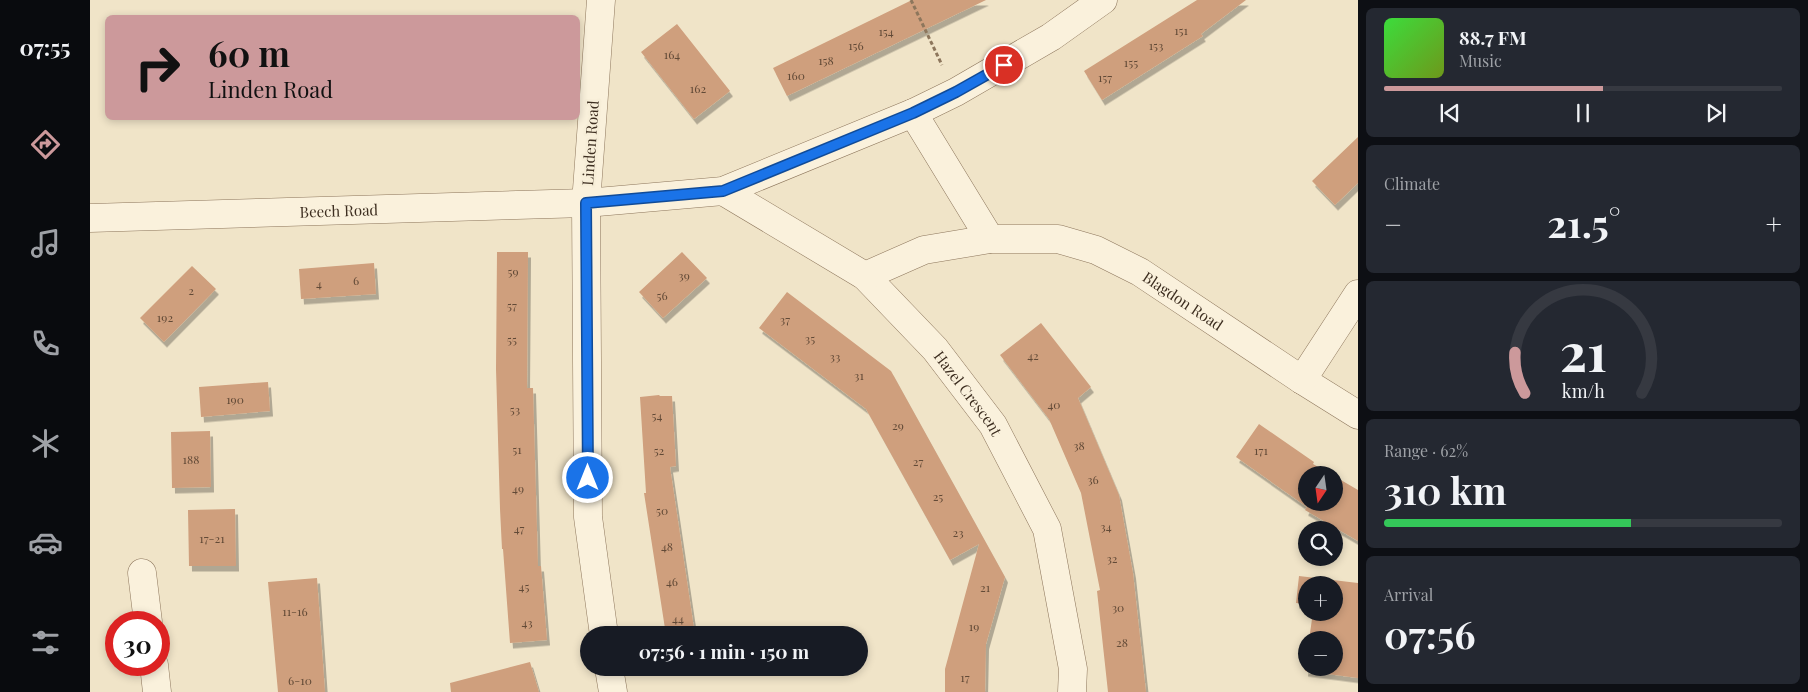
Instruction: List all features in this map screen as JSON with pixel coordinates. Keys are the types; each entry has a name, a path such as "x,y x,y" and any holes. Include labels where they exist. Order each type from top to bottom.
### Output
{"street":[{"name":"Linden Road","path":"601,0 586,203 723,191 913,113 956,92 1051,38 1103,0"},
{"path":"913,113 990,239"},
{"name":"Hazel Crescent","path":"723,191 865,276 935,349 993,425 1047,529 1073,669 1072,692"},
{"name":"Beech Road","path":"90,218 586,203"},
{"path":"586,203 588,517 603,626"},
{"name":"Blagdon Road","path":"865,276 924,250 990,239 1058,239 1096,250 1140,272 1358,415"},
{"path":"1302,380 1358,294"},
{"path":"142,573 147,611"},
{"path":"155,676 157,692"},
{"path":"610,676 612,692"}],"path":[{"path":"911,0 956,92"}],"building":[{"path":"912,0 986,0 787,96 773,68"},
{"path":"1197,0 1246,0 1201,34 1203,36 1102,100 1084,71"},
{"path":"677,24 730,91 694,119 641,52"},
{"path":"1358,137 1358,183 1335,205 1312,181"},
{"path":"497,252 528,252 527,388 533,388 538,566 541,566 547,640 510,643 500,509 496,369"},
{"path":"682,252 707,278 663,318 639,292"},
{"path":"374,263 376,294 301,299 299,269"},
{"path":"192,266 216,289 164,342 140,318"},
{"path":"787,292 891,371 1005,577 986,644 985,692 945,692 945,669 979,544 950,560 866,409 759,328"},
{"path":"1041,323 1091,387 1078,398 1119,495 1133,573 1146,692 1108,692 1097,591 1100,590 1081,493 1049,419 1000,355"},
{"path":"268,382 270,411 201,417 199,387"},
{"path":"672,396 676,466 670,467 694,626 665,626 644,493 646,493 640,397"},
{"path":"1259,424 1314,462 1313,464 1316,466 1298,466 1298,501 1236,457"},
{"path":"210,431 211,487 172,488 171,432"},
{"path":"1343,481 1358,490 1358,541 1343,532 1343,521 1324,521 1307,511 1343,511"},
{"path":"235,509 236,566 189,566 188,510"},
{"path":"317,578 325,692 278,692 268,582"},
{"path":"1343,581 1358,583 1358,678 1343,676 1343,631 1310,631 1312,621 1343,621"},
{"path":"1298,585 1298,603 1296,603"},
{"path":"530,662 539,692 451,692 450,683"}],"route":[{"path":"588,478 586,203 723,191 913,113 1004,65"}]}
